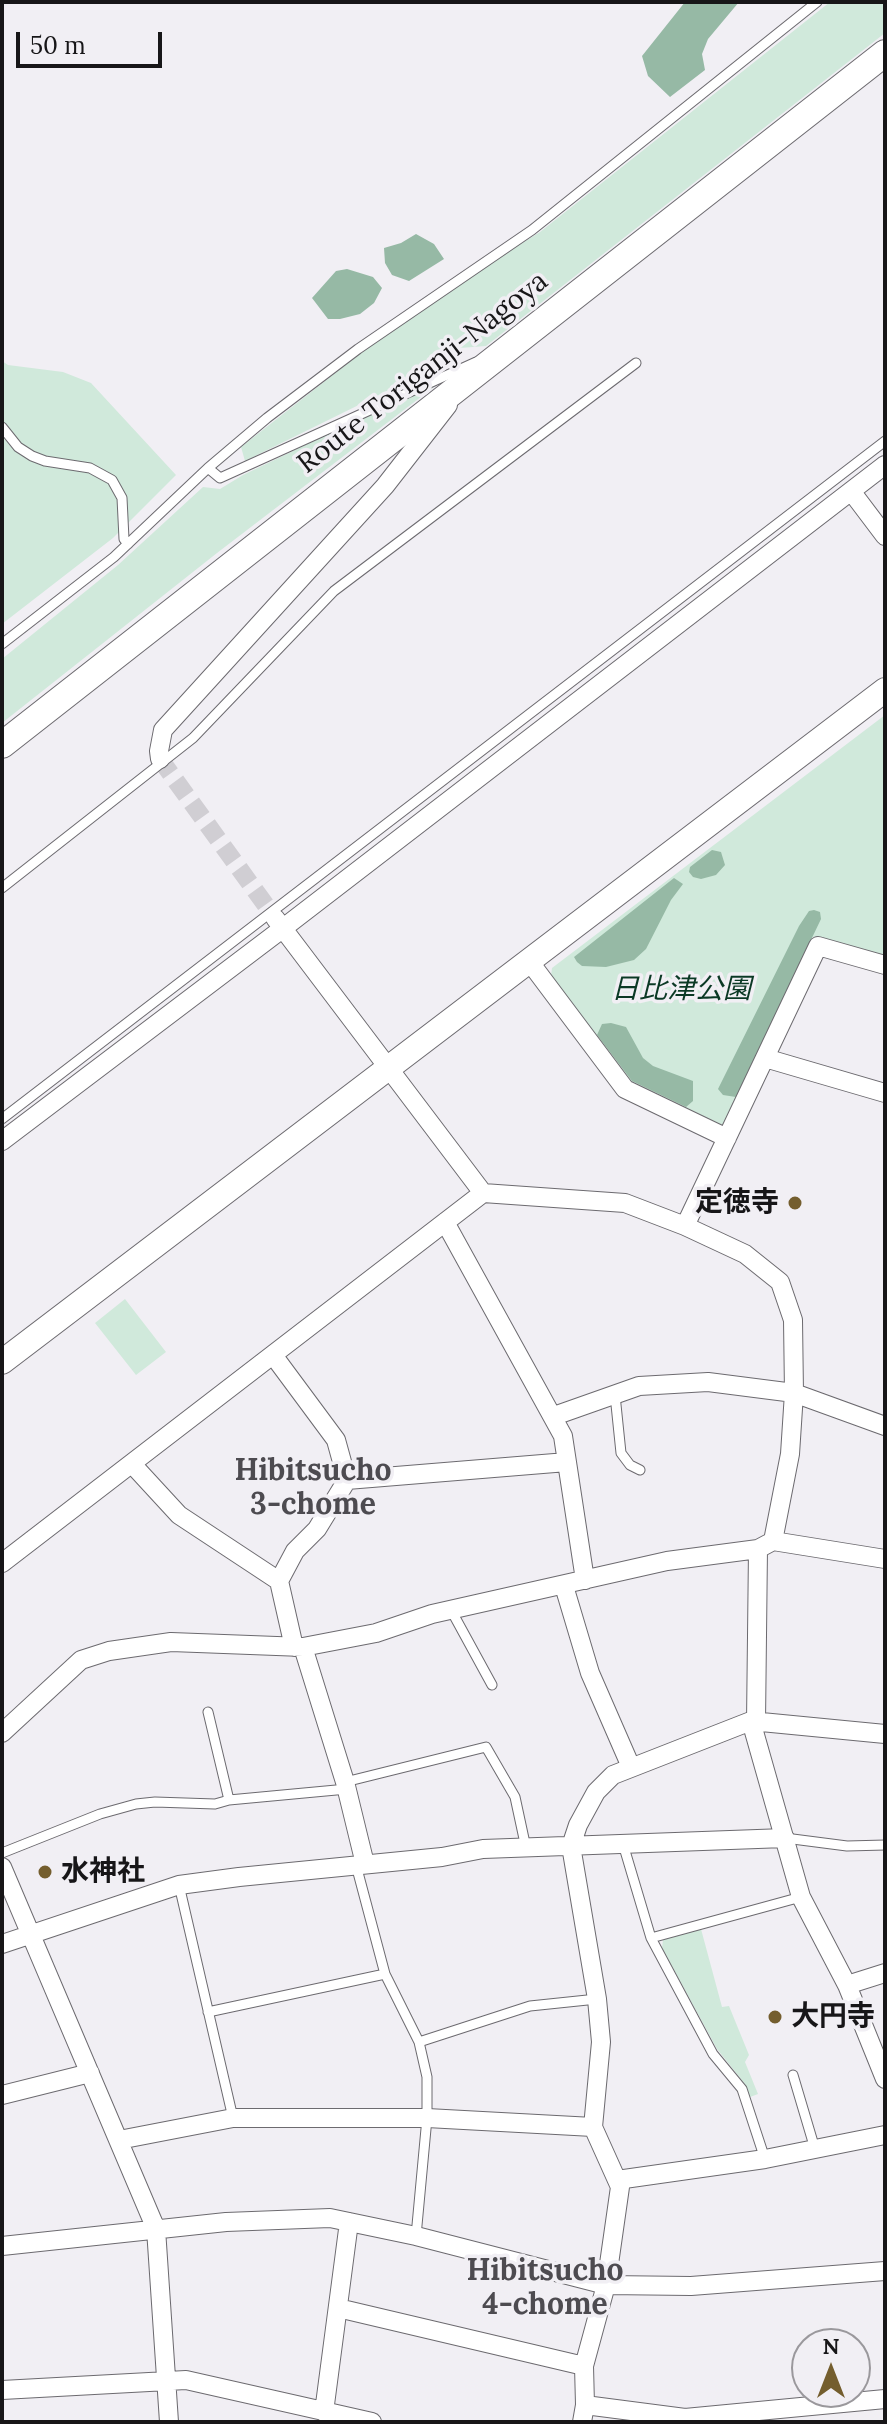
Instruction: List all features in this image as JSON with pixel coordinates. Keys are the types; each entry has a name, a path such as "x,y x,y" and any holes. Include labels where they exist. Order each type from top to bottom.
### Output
{"main road":[{"name":"Route Toriganji-Nagoya","path":"2,745 885,53"}],"street":[{"path":"160,759 163,730 385,486 481,367"},
{"path":"2,1141 279,924 885,465"},
{"path":"851,491 885,536"},
{"path":"2,1362 885,690"},
{"path":"279,924 483,1193"},
{"path":"685,1226 818,946 885,965"},
{"path":"529,961 625,1089 727,1138"},
{"path":"765,1058 885,1093"},
{"path":"2,1563 483,1193 625,1203 745,1254 780,1282 793,1320 794,1393 790,1454 765,1545 754,1722 801,1897 847,1985 885,2079"},
{"path":"445,1222 563,1436 585,1580"},
{"path":"273,1355 336,1440 347,1480 317,1529 295,1551 279,1581"},
{"path":"554,1416 639,1386 708,1382 794,1393 885,1426"},
{"path":"347,1480 567,1462"},
{"path":"132,1464 179,1515 279,1581 346,1785 360,1864"},
{"path":"2,1733 81,1660 109,1651 171,1642 299,1647 376,1633 451,1610 667,1561 765,1545 885,1559"},
{"path":"564,1586 590,1673 631,1767"},
{"path":"885,1734 754,1722 613,1775 596,1792 571,1846 597,1999 601,2042 593,2127 620,2187 606,2285 584,2366 584,2414 685,2418 885,2399"},
{"path":"2,1944 179,1885 442,1857 483,1849 785,1838"},
{"path":"2,1867 156,2229 169,2422"},
{"path":"847,1985 885,1973"},
{"path":"2,2095 90,2073"},
{"path":"119,2140 233,2118 427,2118 593,2127"},
{"path":"617,2180 765,2159 885,2135"},
{"path":"2,2246 226,2222 330,2218 416,2236 606,2285 691,2286 885,2271"},
{"path":"324,2412 349,2222"},
{"path":"338,2308 584,2366"},
{"path":"2,2390 186,2380 372,2422"}],"lane":[{"path":"2,644 128,544 208,468 267,418 358,349 532,230 817,2"},
{"path":"208,468 220,478 471,363 481,367"},
{"path":"2,888 193,738 334,591 636,363"},
{"path":"2,427 18,447 32,456 90,468 112,480 122,498 124,539 128,544"},
{"path":"2,1119 885,441"},
{"path":"615,1395 621,1453 630,1465 640,1470"},
{"path":"451,1610 492,1685"},
{"path":"208,1712 229,1800"},
{"path":"2,1853 100,1814 136,1804 215,1804 346,1785 486,1747 515,1797 526,1848"},
{"path":"785,1838 847,1846 885,1845"},
{"path":"623,1844 651,1938 713,2054 742,2089 765,2159"},
{"path":"360,1864 385,1974 419,2042 427,2077 427,2118 416,2236"},
{"path":"179,1885 233,2118"},
{"path":"651,1938 801,1897"},
{"path":"208,2012 385,1974"},
{"path":"419,2042 530,2006 597,1999"},
{"path":"793,2075 815,2149"}],"green space":[{"path":"685,2 739,2 708,39 702,54 705,70 670,97 648,76 642,56"},
{"path":"830,2 885,2 885,33 486,346 460,348 442,364 245,461 241,447 422,305 540,232"},
{"path":"416,234 434,244 444,259 409,281 392,275 385,263 384,248"},
{"path":"347,269 373,277 382,288 374,303 360,314 328,319 312,298 336,271"},
{"path":"2,361 8,365 63,372 91,383 176,475 113,538 2,624"},
{"path":"447,377 2,723 2,659 118,565 203,487 220,489"},
{"name":"日比津公園","path":"885,715 885,957 813,937 722,1127 630,1083 551,976 552,968"},
{"path":"712,850 721,852 725,865 716,875 701,879 693,877 690,867"},
{"path":"674,878 683,884 671,900 646,949 634,960 606,967 582,966 577,962 574,957"},
{"path":"809,911 820,912 821,919 736,1097 723,1095 718,1089 799,926"},
{"path":"602,1024 626,1027 643,1058 653,1066 693,1081 693,1101 686,1107 632,1081 597,1035"},
{"path":"125,1299 166,1352 136,1375 95,1323"},
{"path":"701,1929 722,2007 729,2006 749,2055 745,2062 758,2094 750,2097 744,2083 717,2049 662,1948 663,1940"}],"tunnel":[{"path":"160,759 275,918"}],"place":[{"name":"定徳寺","path":"795,1203"},
{"name":"水神社","path":"45,1872"},
{"name":"大円寺","path":"775,2017"}],"district":[{"name":"Hibitsucho 3-chome","path":"313,1488"},
{"name":"Hibitsucho 4-chome","path":"545,2288"}]}
